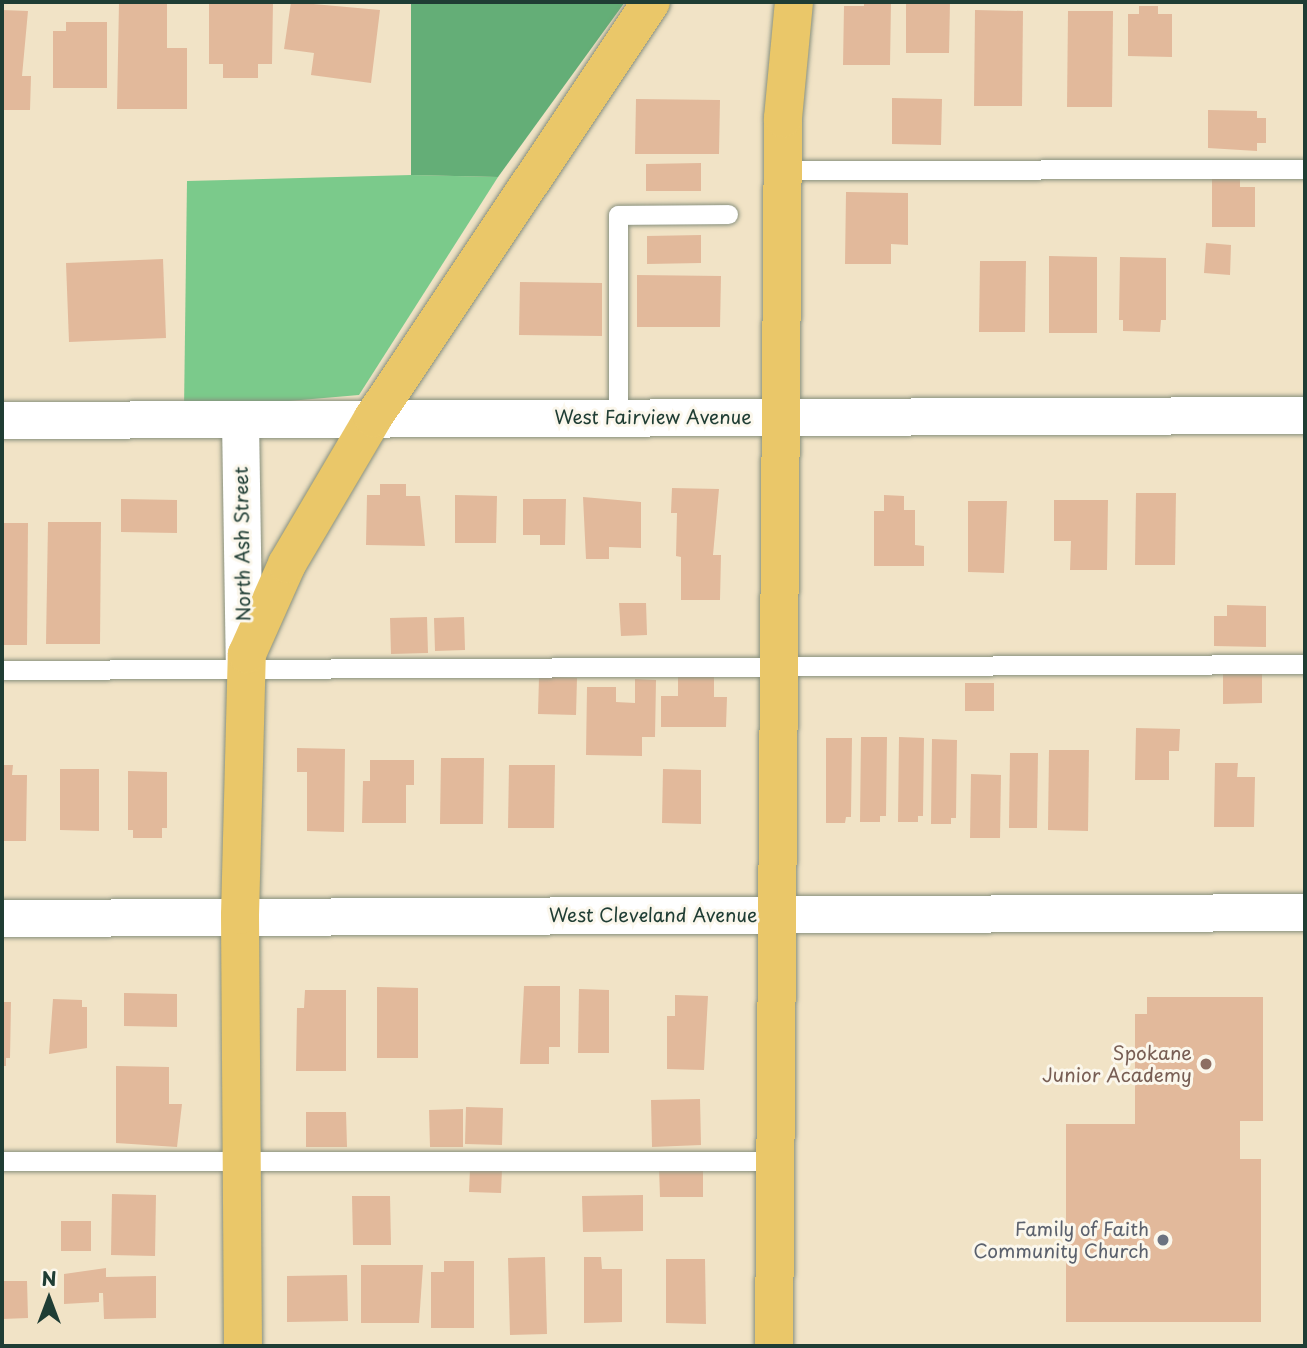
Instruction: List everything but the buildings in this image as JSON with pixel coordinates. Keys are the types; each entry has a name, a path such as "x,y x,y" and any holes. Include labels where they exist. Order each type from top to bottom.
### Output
{"main road":[{"path":"243,1346 244,1158 240,915 244,668 251,640 288,564 373,418 651,2"},
{"path":"774,1346 782,170 794,2"}],"street":[{"name":"West Fairview Avenue","path":"2,420 1305,415"},
{"name":"North Ash Street","path":"240,419 244,668"},
{"name":"West Cleveland Avenue","path":"2,918 1305,912"}],"lane":[{"path":"782,170 1305,169"},
{"path":"618,417 618,215 728,214"},
{"path":"2,670 1305,664"},
{"path":"2,1161 244,1158 775,1161"}],"green space":[{"path":"411,2 625,2 498,177 411,175"},
{"path":"411,175 498,177 359,395 184,410 187,181"}],"place":[{"name":"Spokane Junior Academy","path":"1206,1064"},
{"name":"Family of Faith Community Church","path":"1163,1240"}]}
